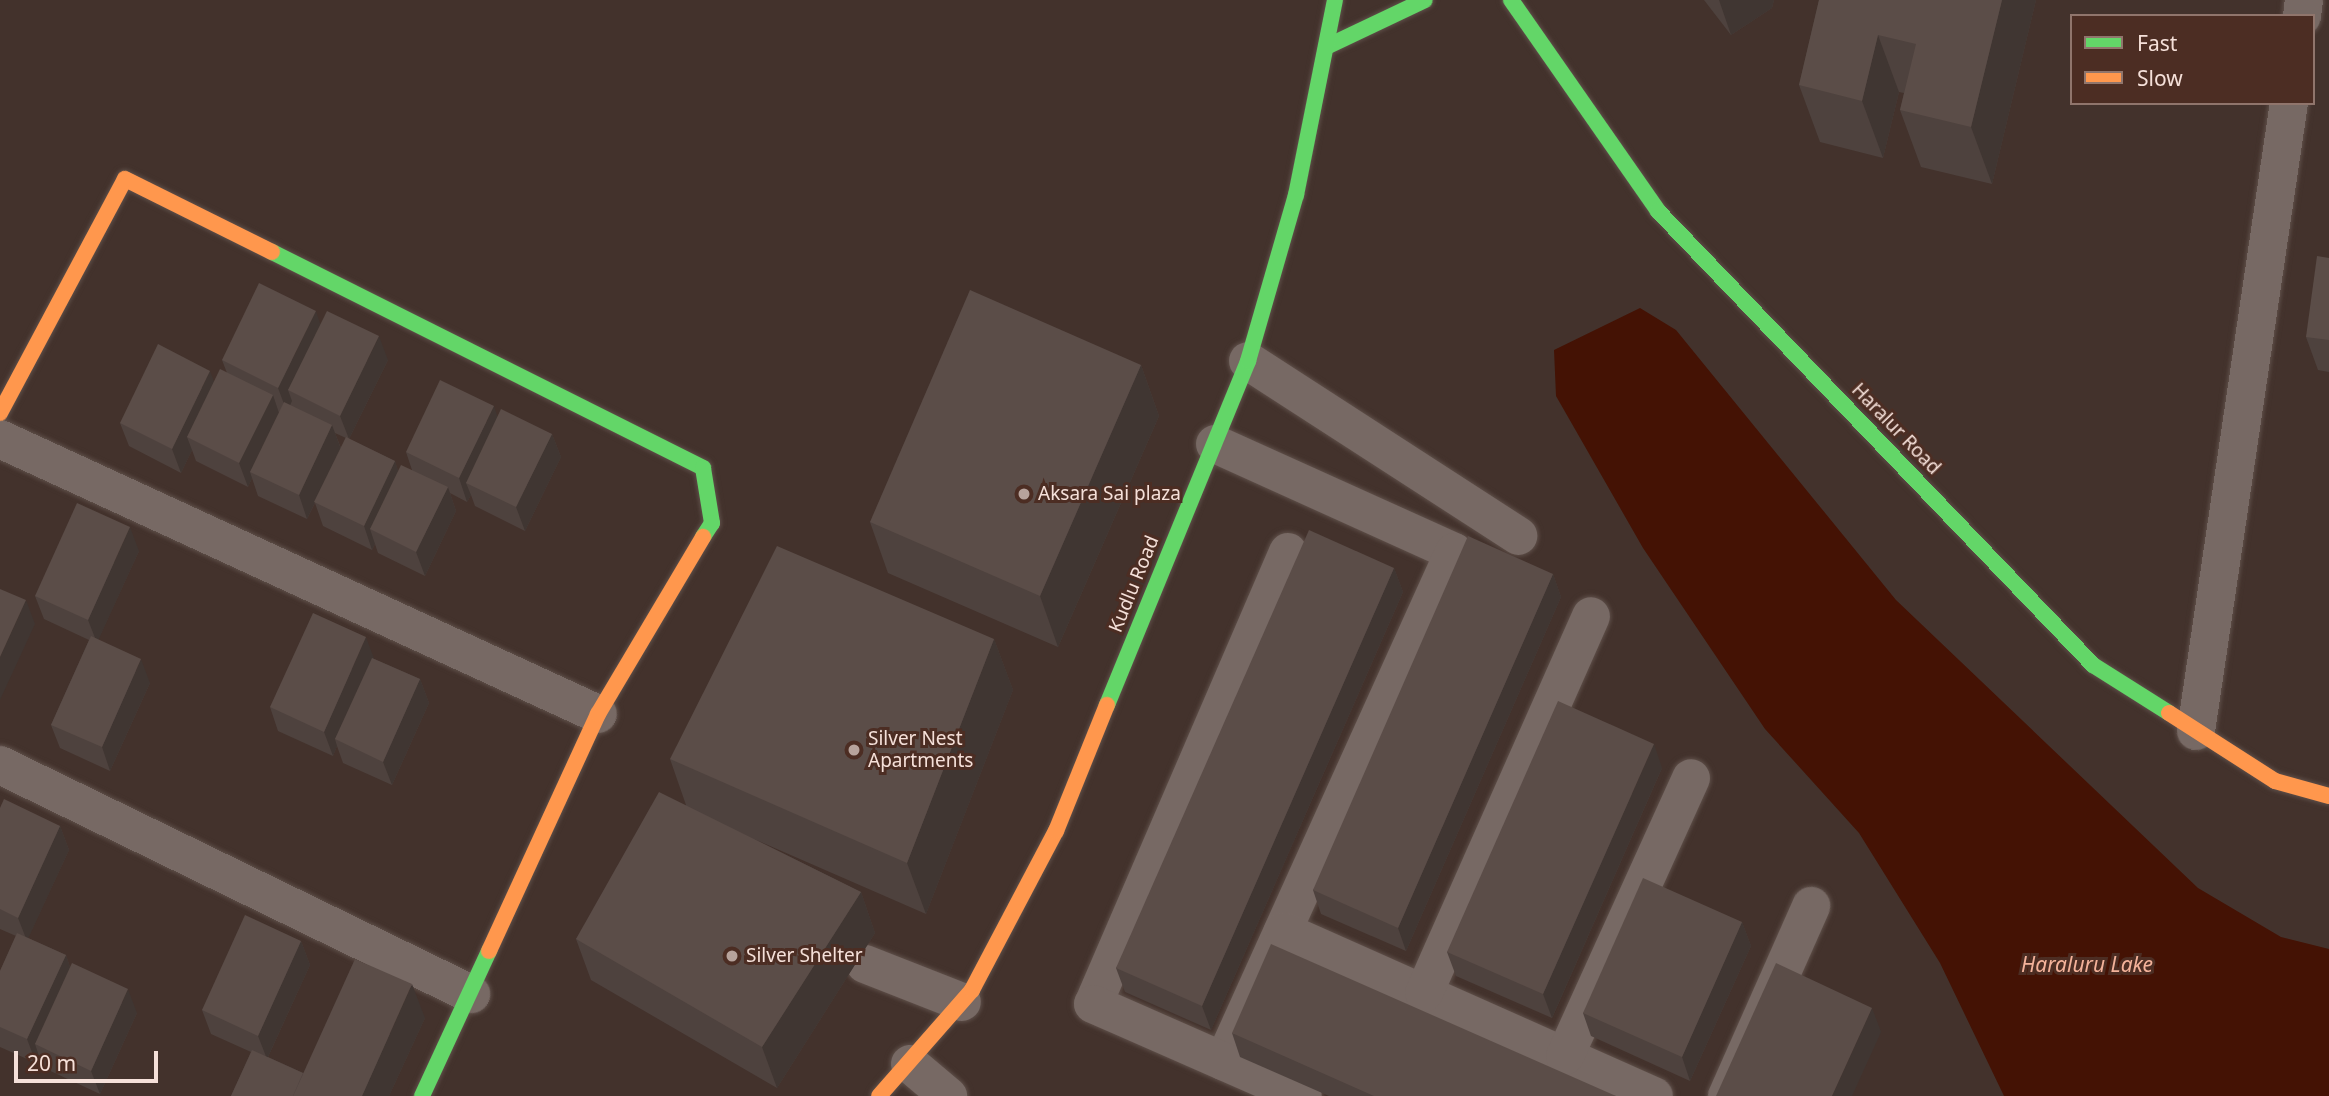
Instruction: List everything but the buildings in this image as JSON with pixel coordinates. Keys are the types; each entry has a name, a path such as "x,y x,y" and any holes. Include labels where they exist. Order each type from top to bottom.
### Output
{"street":[{"name":"Kudlu Road","path":"879,1096 911,1064 962,1002 1011,924 1056,831 1248,361 1296,195 1328,46 1335,0"},
{"path":"1328,46 1425,0"},
{"name":"Haralur Road","path":"1511,0 1657,211 2093,665 2275,781 2329,796"},
{"path":"2196,731 2289,105"},
{"path":"0,413 125,179 703,468 712,523 598,714 422,1096"},
{"path":"1248,361 1518,536"},
{"path":"0,439 598,714"},
{"path":"1215,444 1454,552 1224,1061"},
{"path":"1288,552 1093,1004 1303,1096"},
{"path":"1424,993 1591,616"},
{"path":"0,765 471,994"},
{"path":"1565,1056 1691,778"},
{"path":"1727,1096 1811,906"},
{"path":"1283,931 1654,1096"},
{"path":"865,964 962,1002"},
{"path":"911,1064 948,1096"}],"water":[{"name":"Haraluru Lake","path":"1640,308 1676,330 1896,600 2198,888 2281,937 2329,949 2329,1096 2004,1096 1940,963 1859,833 1765,729 1643,548 1556,396 1554,350"}],"traffic: fast":[{"path":"1107,705 1248,361 1296,195 1335,0"},
{"path":"1328,46 1425,0"},
{"path":"1511,0 1658,211 2093,665 2169,713"},
{"path":"272,252 703,468 712,523 703,537"},
{"path":"422,1096 489,951"}],"traffic: slow":[{"path":"0,413 125,179 272,252"},
{"path":"489,951 598,714 703,537"},
{"path":"879,1096 972,990 1056,831 1107,705"},
{"path":"2169,713 2275,781 2329,796"}],"place":[{"name":"Aksara Sai plaza","path":"1024,494"},
{"name":"Silver Nest Apartments","path":"854,750"},
{"name":"Silver Shelter","path":"732,956"}]}
